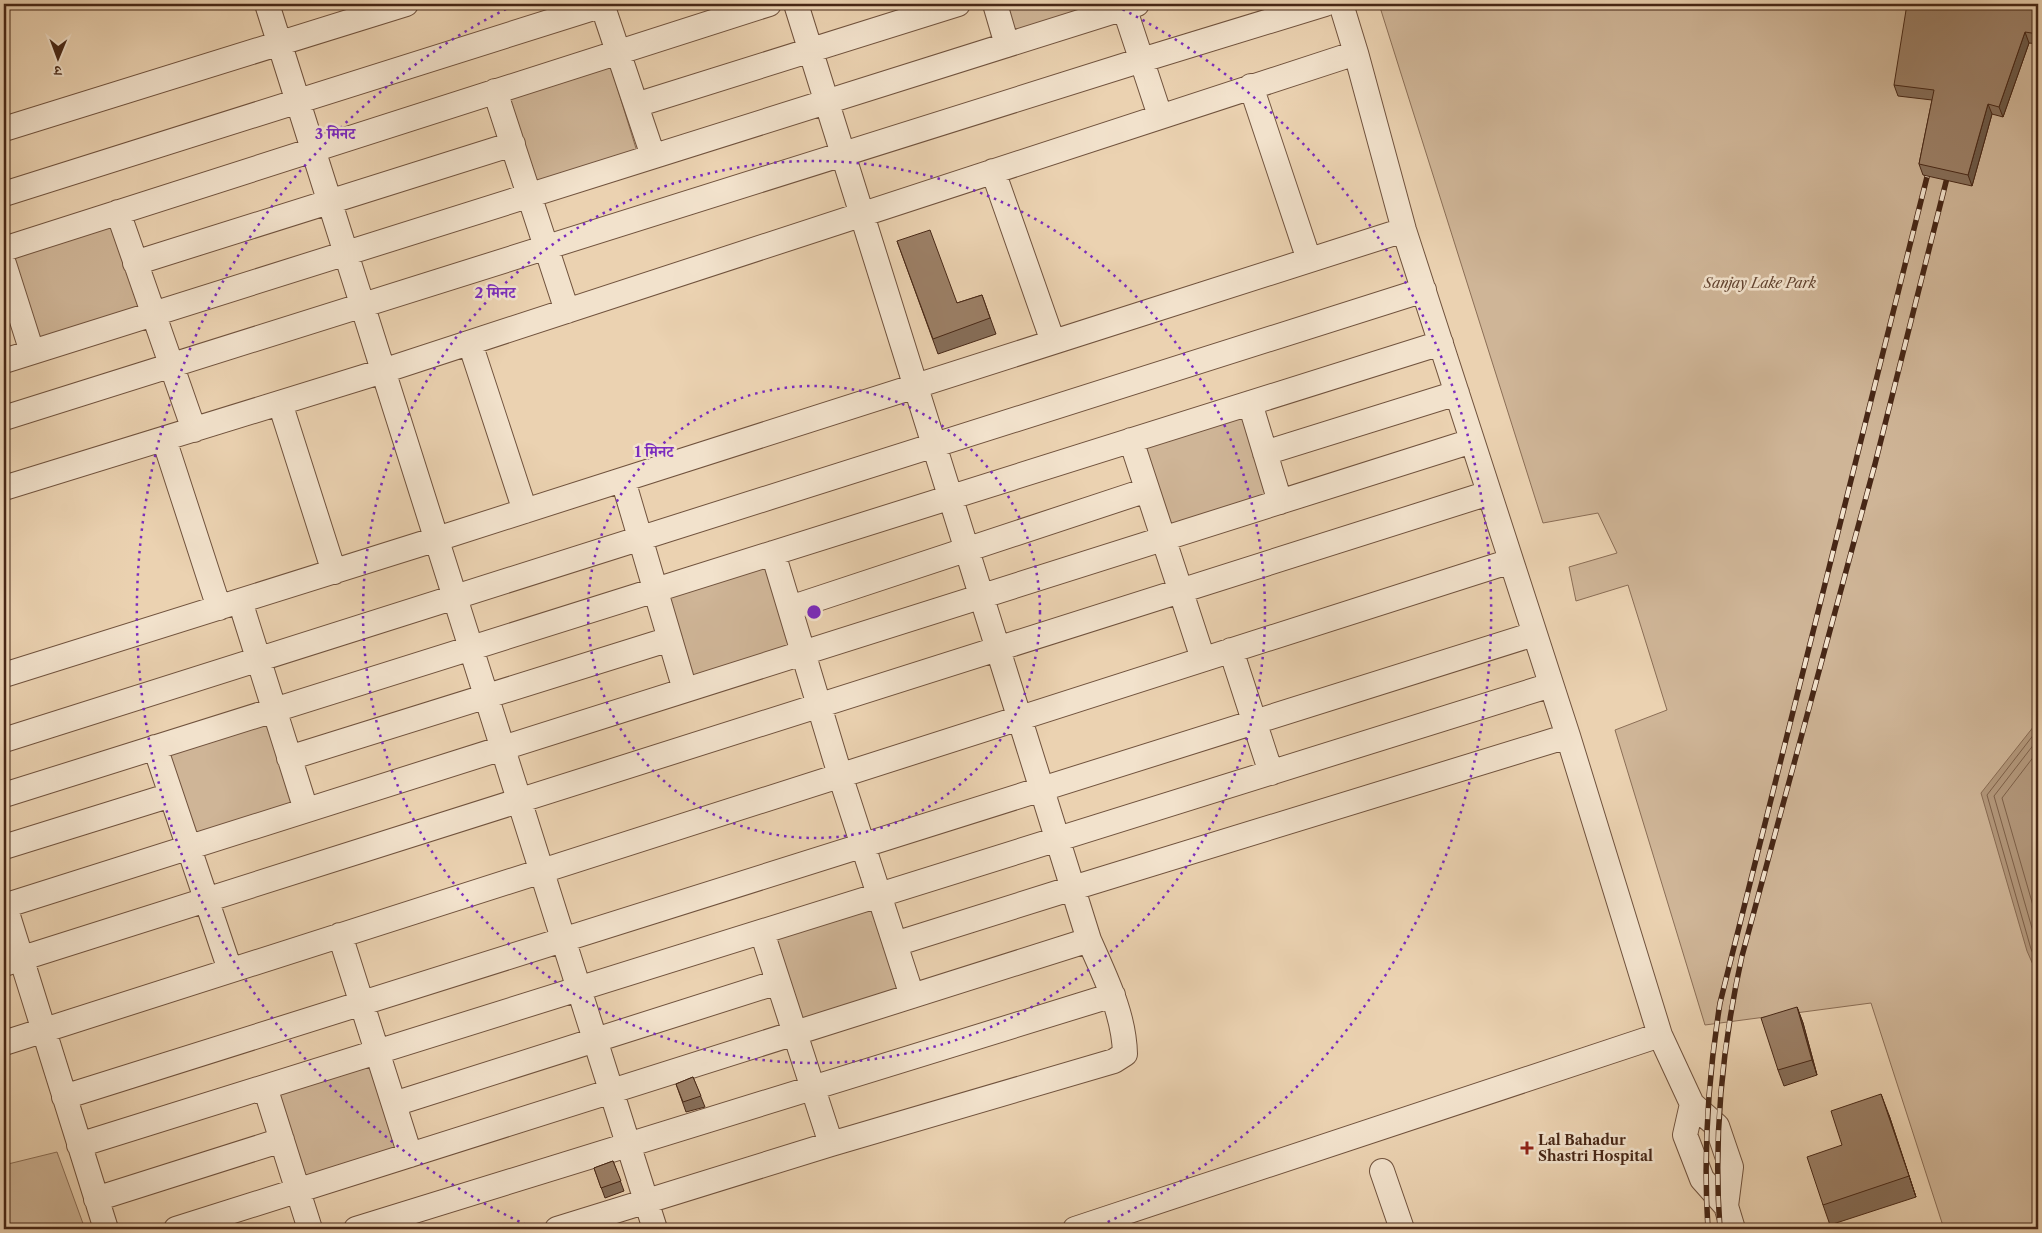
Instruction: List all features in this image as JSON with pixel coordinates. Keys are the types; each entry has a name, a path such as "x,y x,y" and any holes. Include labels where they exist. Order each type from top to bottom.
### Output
{"street":[{"path":"267,4 655,1229"},
{"path":"4,129 406,4"},
{"path":"4,194 603,4 653,156"},
{"path":"4,249 769,4"},
{"path":"558,1229 830,1144 1114,1061 1125,1054 1124,1037 1113,995 1089,940 796,4"},
{"path":"636,105 958,4"},
{"path":"994,4 1007,45"},
{"path":"4,418 1142,60 1326,4"},
{"path":"1341,4 1404,230 1568,736 1660,1035 1692,1104 1717,1126 1731,1167 1726,1206 1733,1229"},
{"path":"4,361 1007,45 1128,5 1142,60 1160,116"},
{"path":"4,488 383,371 1356,53"},
{"path":"1251,86 1309,260"},
{"path":"495,91 567,311"},
{"path":"135,263 513,144"},
{"path":"994,171 1053,342"},
{"path":"118,212 194,430"},
{"path":"4,675 334,572 1404,230"},
{"path":"4,264 10,302 32,352"},
{"path":"4,740 1424,290"},
{"path":"470,343 525,511"},
{"path":"4,795 1441,343"},
{"path":"1265,453 1457,393"},
{"path":"280,403 334,572"},
{"path":"1250,403 1280,502"},
{"path":"164,439 230,604 259,660 306,810"},
{"path":"1131,440 1203,659"},
{"path":"106,1229 43,1030 12,961 4,905 1472,440"},
{"path":"623,480 684,690"},
{"path":"790,608 1147,490"},
{"path":"12,961 1489,493"},
{"path":"773,553 840,775 912,996"},
{"path":"4,1043 1511,561"},
{"path":"64,1097 1534,634"},
{"path":"289,758 670,639"},
{"path":"1231,650 1271,772"},
{"path":"80,1145 1551,685"},
{"path":"895,944 1568,736"},
{"path":"155,747 230,970"},
{"path":"4,847 171,795"},
{"path":"762,932 830,1144"},
{"path":"340,935 410,1155"},
{"path":"176,1229 1089,940"},
{"path":"394,1104 778,982"},
{"path":"356,1229 1113,995"},
{"path":"1075,1229 1660,1035"},
{"path":"264,1087 310,1229"},
{"path":"1692,1104 1685,1135 1702,1179 1726,1206"},
{"path":"96,1199 282,1140"},
{"path":"1382,1171 1402,1229"}],"green space":[{"path":"1000,4 1117,4 1011,38"},
{"name":"Sanjay Lake Park","path":"1379,4 2038,4 2038,1229 1944,1229 1871,1003 1705,1025 1615,730 1667,710 1628,585 1576,601 1569,567 1617,553 1598,513 1543,523"},
{"path":"609,61 638,155 533,188 502,95"},
{"path":"114,219 143,313 38,346 6,252"},
{"path":"1246,407 1275,501 1170,534 1138,441"},
{"path":"768,562 796,651 690,684 662,595"},
{"path":"270,715 299,809 194,842 163,748"},
{"path":"876,901 905,994 800,1028 769,934"},
{"path":"374,1058 404,1151 300,1183 270,1090"},
{"path":"57,1152 85,1229 4,1229 4,1165"}],"water":[{"path":"2038,721 2038,976 2027,951 1981,793"}],"building":[{"path":"1907,4 2038,4 2038,34 2025,32 1999,107 1988,104 1968,175 1919,164 1934,90 1894,85"},
{"path":"930,230 957,303 982,295 990,318 933,339 897,241"},
{"path":"1797,1007 1812,1060 1778,1070 1761,1018"},
{"path":"693,1077 701,1096 683,1102 676,1084"},
{"path":"1881,1094 1909,1176 1823,1205 1807,1157 1842,1145 1831,1111"},
{"path":"613,1161 621,1181 601,1188 594,1168"}],"railway":[{"path":"1708,1229 1706,1144 1712,1060 1720,1003 1931,161"},
{"path":"1720,1229 1718,1160 1721,1092 1729,1024 1742,956 1875,464 1950,166"}],"place":[{"name":"Lal Bahadur Shastri Hospital","path":"1527,1148"}]}
